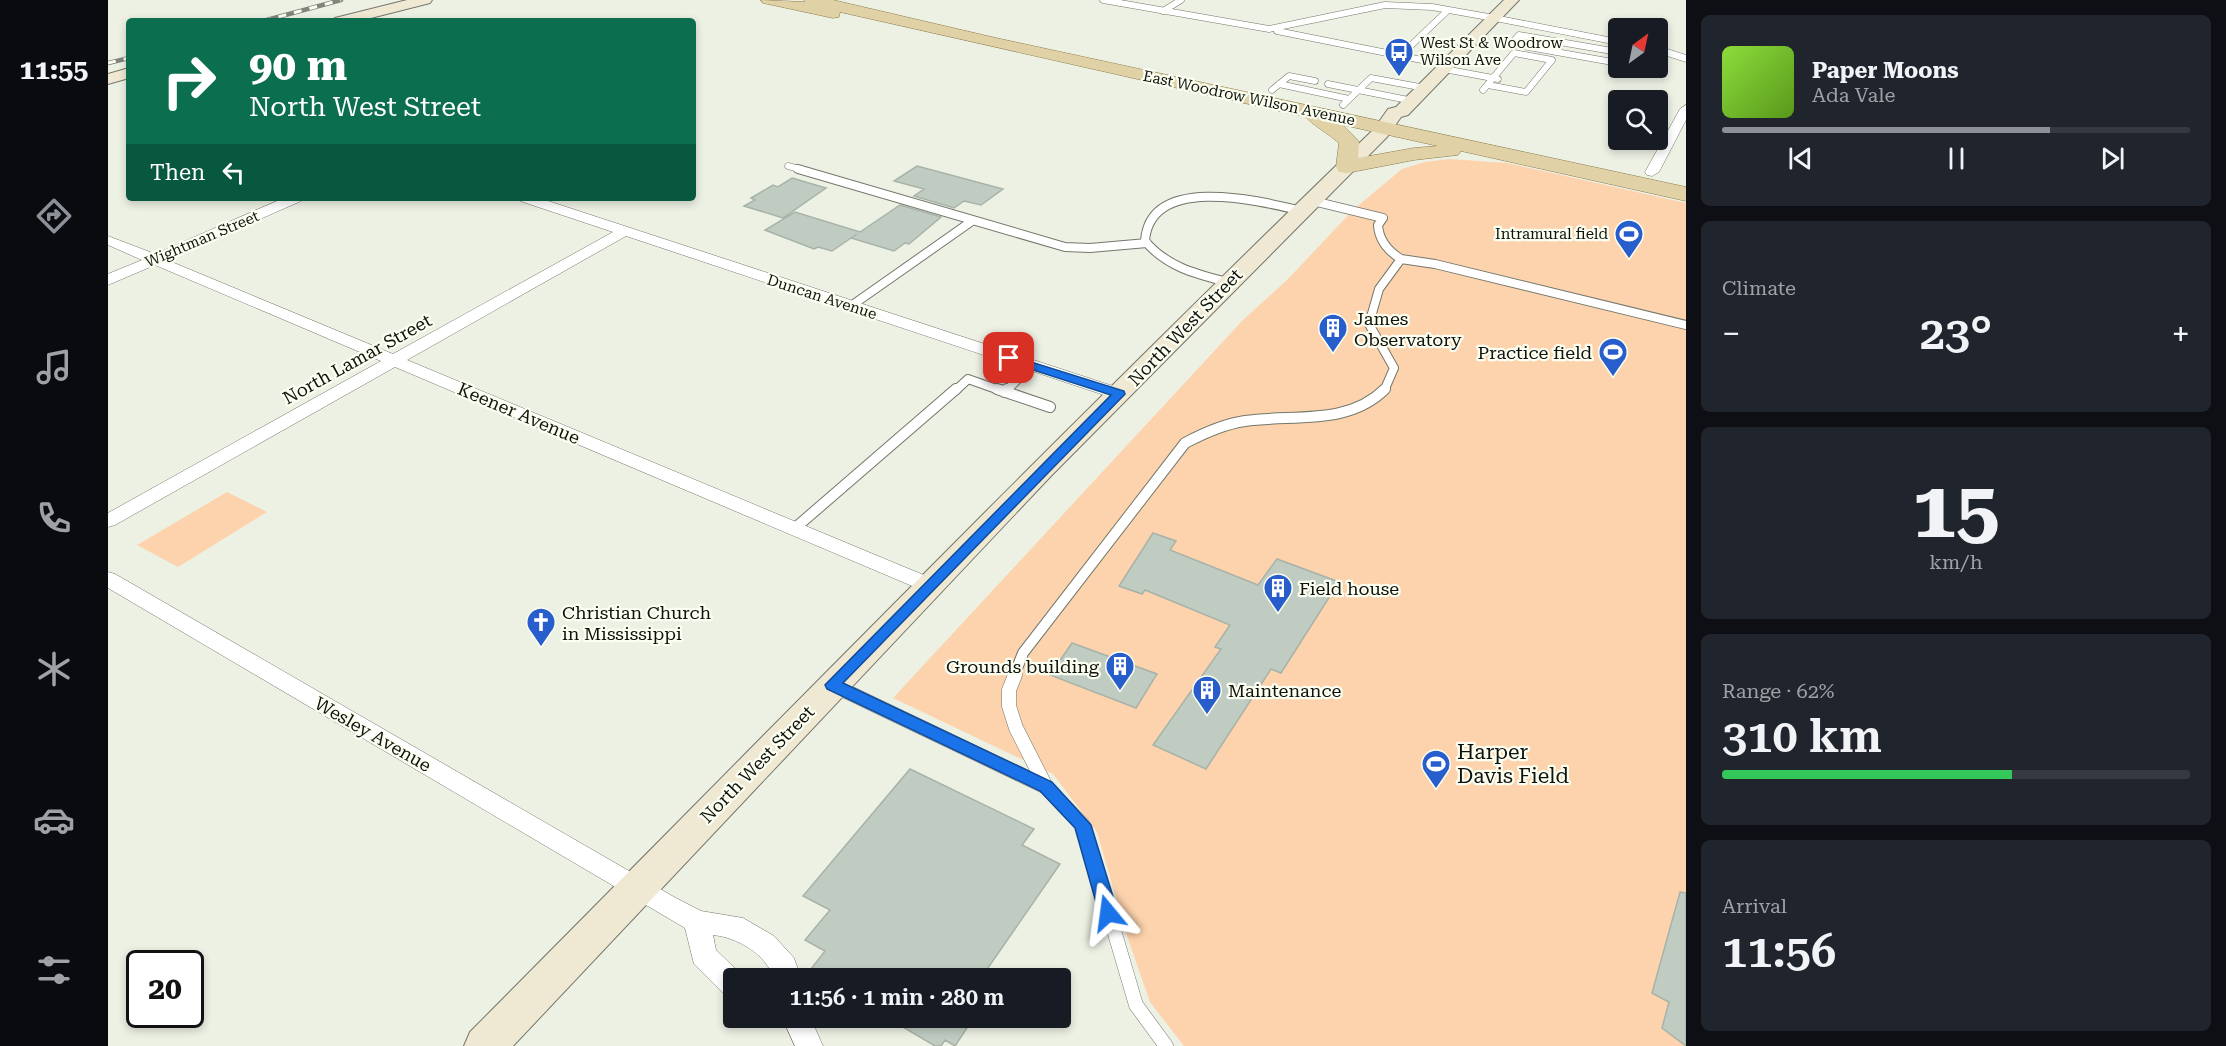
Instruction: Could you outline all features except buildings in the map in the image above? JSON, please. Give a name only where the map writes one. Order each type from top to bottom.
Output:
[{"type":"main road","points":[[769,0],[883,24],[1001,38]]},
{"type":"main road","name":"East Woodrow Wilson Avenue","points":[[812,0],[1274,92],[1346,102],[1418,94]]},
{"type":"main road","points":[[840,1],[864,0]]},
{"type":"main road","name":"East Woodrow Wilson Avenue","points":[[840,1],[1001,38]]},
{"type":"main road","points":[[952,16],[1001,38]]},
{"type":"main road","points":[[1274,92],[1343,134],[1349,141],[1347,167],[1433,152],[1492,151]]},
{"type":"main road","name":"East Woodrow Wilson Avenue","points":[[1274,92],[1418,94],[1492,151],[1686,194]]},
{"type":"main road","name":"East Woodrow Wilson Avenue","points":[[1418,94],[1430,124],[1686,179]]},
{"type":"street","points":[[352,18],[424,0]]},
{"type":"street","points":[[1503,9],[1580,34],[1608,40]]},
{"type":"street","name":"North West Street","points":[[485,1046],[832,685],[1227,282],[1347,167],[1503,9]]},
{"type":"street","points":[[1668,51],[1686,53]]},
{"type":"street","points":[[1668,53],[1686,59]]},
{"type":"street","points":[[108,78],[126,74]]},
{"type":"street","points":[[1652,172],[1685,113]]},
{"type":"street","name":"Wightman Street","points":[[108,280],[289,201]]},
{"type":"street","name":"Duncan Avenue","points":[[534,201],[1119,394]]},
{"type":"street","name":"North Lamar Street","points":[[108,521],[624,231]]},
{"type":"street","name":"Keener Avenue","points":[[108,240],[930,586]]},
{"type":"street","name":"Wesley Avenue","points":[[108,579],[637,890],[697,922]]},
{"type":"street","points":[[723,974],[704,956],[697,922],[734,926],[764,944],[784,968]]},
{"type":"lane","points":[[1103,0],[1269,29],[1400,56]]},
{"type":"lane","points":[[1163,11],[1181,0]]},
{"type":"lane","points":[[1269,29],[1297,25],[1370,7],[1421,5],[1448,10],[1503,9]]},
{"type":"lane","points":[[1400,56],[1448,10]]},
{"type":"lane","points":[[1572,44],[1580,34]]},
{"type":"lane","points":[[1608,50],[1519,35],[1511,44],[1608,61]]},
{"type":"lane","points":[[1514,53],[1552,60],[1526,92],[1485,87],[1494,78],[1514,53]]},
{"type":"lane","points":[[1400,56],[1418,94]]},
{"type":"lane","points":[[1274,92],[1289,76],[1315,81]]},
{"type":"lane","points":[[1346,102],[1371,78],[1418,94]]},
{"type":"lane","points":[[1328,84],[1358,90],[1418,94],[1494,78],[1531,86]]},
{"type":"lane","points":[[788,166],[1072,248],[1147,243]]},
{"type":"lane","points":[[1227,282],[1190,272],[1171,264],[1147,243],[1144,235],[1150,218],[1163,208],[1188,200],[1237,197],[1383,218],[1378,225],[1378,232],[1391,253],[1401,259],[1436,264],[1686,325]]},
{"type":"lane","points":[[851,306],[972,221]]},
{"type":"lane","points":[[1166,1046],[1136,1005],[1083,825],[1046,787],[1016,728],[1009,706],[1009,690],[1023,653],[1185,443],[1202,433],[1224,426],[1246,421],[1326,415],[1348,411],[1379,397],[1391,382],[1394,368],[1369,324],[1373,302],[1381,281],[1401,259]]},
{"type":"lane","points":[[1004,392],[1032,366]]},
{"type":"lane","points":[[794,529],[968,379],[1050,407]]},
{"type":"lane","points":[[832,685],[1046,787]]},
{"type":"shaded area","points":[[1449,159],[1507,163],[1686,203],[1686,1046],[1184,1046],[1150,1002],[1127,936],[1097,832],[1053,774],[893,698],[1242,321],[1288,279],[1354,209],[1402,169],[1425,162]]},
{"type":"shaded area","points":[[227,492],[267,512],[178,567],[137,545]]},
{"type":"railway","points":[[274,18],[341,0]]},
{"type":"railway","points":[[108,63],[126,59]]},
{"type":"place","name":"West St & Woodrow Wilson Ave","points":[[1399,78]]},
{"type":"place","name":"Intramural field","points":[[1629,260]]},
{"type":"place","name":"James Observatory","points":[[1333,354]]},
{"type":"place","name":"Practice field","points":[[1613,378]]},
{"type":"place","name":"Field house","points":[[1278,614]]},
{"type":"place","name":"Christian Church in Mississippi","points":[[541,648]]},
{"type":"place","name":"Grounds building","points":[[1120,692]]},
{"type":"place","name":"Maintenance","points":[[1207,716]]},
{"type":"place","name":"Harper Davis Field","points":[[1436,790]]},
{"type":"route","points":[[1009,358],[1119,394],[832,685],[1046,787],[1083,825],[1108,913]]}]
